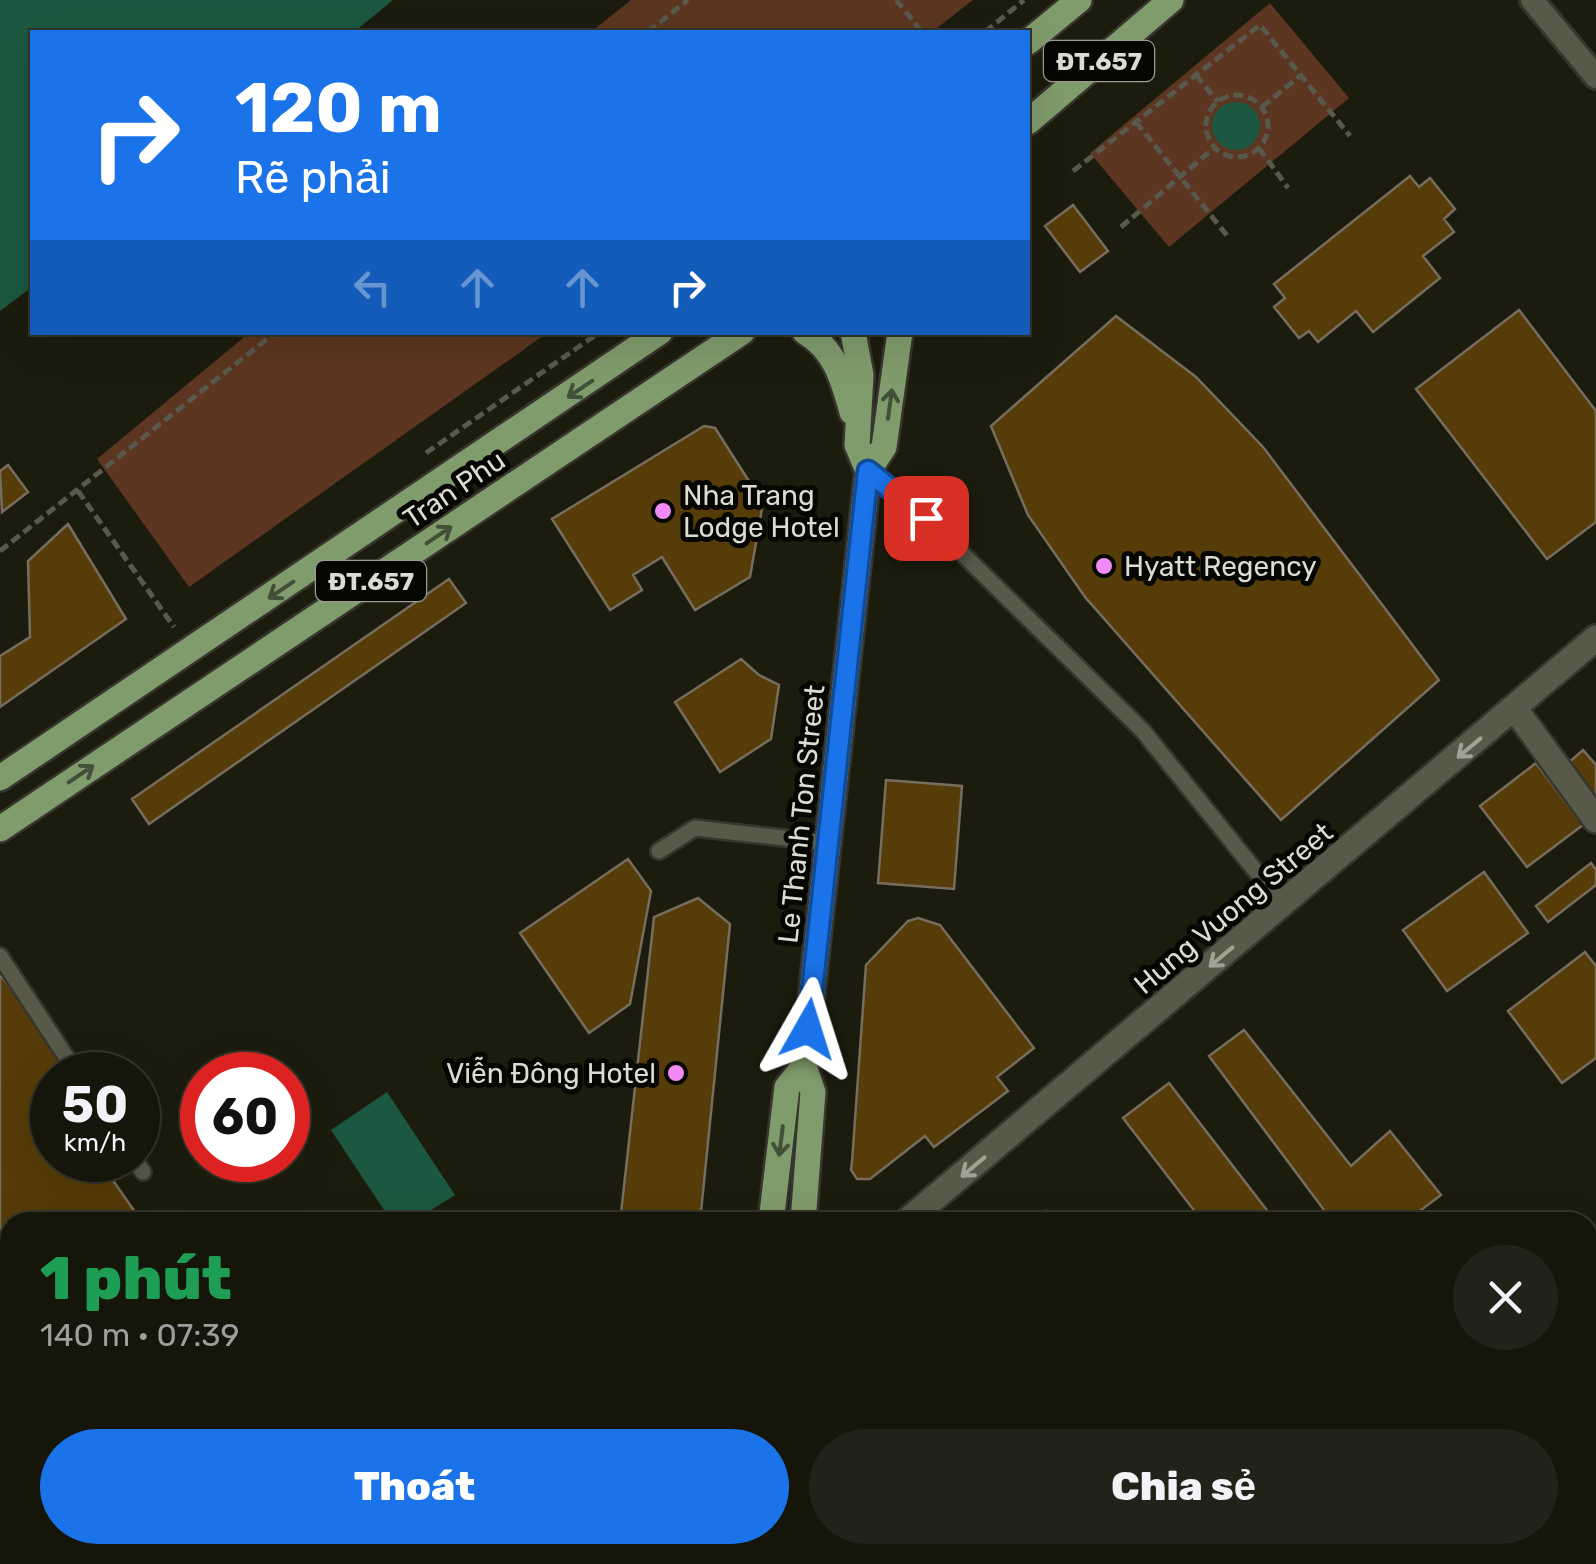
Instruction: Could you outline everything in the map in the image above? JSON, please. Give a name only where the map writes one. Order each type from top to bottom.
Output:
[{"type":"main road","name":"ĐT.657","points":[[1030,40],[1079,0]]},
{"type":"main road","name":"ĐT.657","points":[[1030,120],[1170,0]]},
{"type":"main road","name":"Tran Phu","points":[[0,778],[656,335]]},
{"type":"main road","name":"Tran Phu","points":[[0,828],[738,335]]},
{"type":"main road","points":[[809,335],[822,342],[834,360],[856,427]]},
{"type":"main road","points":[[854,335],[861,375],[857,445],[868,471]]},
{"type":"main road","points":[[868,471],[884,447],[900,335]]},
{"type":"main road","name":"Le Thanh Ton Street","points":[[804,1212],[813,1092],[804,1066],[868,471]]},
{"type":"main road","points":[[772,1212],[787,1088],[804,1066]]},
{"type":"street","points":[[1532,0],[1596,77]]},
{"type":"street","name":"Hung Vuong Street","points":[[921,1212],[1596,638]]},
{"type":"street","points":[[1515,709],[1596,820]]},
{"type":"lane","points":[[868,471],[939,530],[1143,731],[1283,905]]},
{"type":"lane","points":[[659,851],[695,828],[828,843]]},
{"type":"lane","points":[[0,956],[63,1052]]},
{"type":"path","points":[[650,30],[688,0]]},
{"type":"path","points":[[896,0],[920,30]]},
{"type":"path","points":[[987,30],[1024,0]]},
{"type":"path","points":[[1074,171],[1260,25],[1350,136]]},
{"type":"path","points":[[1196,75],[1218,102]]},
{"type":"path","points":[[1262,107],[1301,76]]},
{"type":"path","points":[[1240,95],[1262,107],[1268,124],[1259,148],[1234,157],[1209,139],[1208,116],[1218,102],[1240,95]]},
{"type":"path","points":[[1136,122],[1229,238]]},
{"type":"path","points":[[1121,226],[1215,147]]},
{"type":"path","points":[[1259,148],[1288,188]]},
{"type":"path","points":[[0,551],[272,335]]},
{"type":"path","points":[[420,457],[596,335]]},
{"type":"path","points":[[78,490],[174,627]]},
{"type":"shaded area","points":[[0,0],[393,0],[356,30],[30,30],[30,288],[0,311]]},
{"type":"shaded area","points":[[631,0],[973,0],[935,30],[594,30]]},
{"type":"shaded area","points":[[1270,3],[1349,98],[1169,247],[1090,153]]},
{"type":"shaded area","points":[[1236,102],[1253,109],[1260,126],[1253,143],[1236,150],[1219,143],[1212,126],[1219,109]]},
{"type":"shaded area","points":[[247,335],[544,335],[189,587],[97,459]]},
{"type":"shaded area","points":[[387,1092],[455,1195],[428,1212],[385,1212],[331,1130]]},
{"type":"building","points":[[1410,176],[1419,187],[1430,178],[1455,209],[1444,219],[1454,232],[1423,256],[1440,278],[1373,332],[1356,311],[1318,342],[1309,331],[1299,338],[1274,307],[1285,298],[1274,284]]},
{"type":"building","points":[[1073,205],[1108,251],[1080,272],[1045,226]]},
{"type":"building","points":[[1519,310],[1596,411],[1596,522],[1547,559],[1416,389]]},
{"type":"building","points":[[1116,316],[1196,377],[1263,447],[1439,680],[1281,820],[1085,597],[1028,515],[991,426]]},
{"type":"building","name":"Nha Trang Lodge Hotel","points":[[704,426],[715,428],[763,503],[750,577],[695,610],[662,557],[633,575],[642,590],[610,610],[552,519]]},
{"type":"building","points":[[8,465],[28,492],[2,512],[0,471]]},
{"type":"building","points":[[68,524],[126,619],[0,707],[0,656],[30,637],[28,561]]},
{"type":"building","points":[[449,579],[466,603],[149,824],[132,799]]},
{"type":"building","points":[[741,659],[759,675],[779,685],[771,739],[720,772],[675,702]]},
{"type":"building","points":[[1583,750],[1596,765],[1596,801],[1566,765]]},
{"type":"building","points":[[1536,763],[1583,825],[1527,867],[1480,806]]},
{"type":"building","points":[[886,780],[962,786],[954,889],[878,883]]},
{"type":"building","points":[[628,859],[651,891],[630,1004],[589,1033],[520,933]]},
{"type":"building","points":[[1591,863],[1596,870],[1596,885],[1548,922],[1536,906]]},
{"type":"building","points":[[1484,872],[1528,933],[1447,991],[1403,930]]},
{"type":"building","name":"Viễn Đông Hotel","points":[[698,898],[730,924],[701,1212],[621,1212],[654,917]]},
{"type":"building","points":[[918,918],[940,925],[1034,1048],[997,1077],[1008,1091],[934,1147],[925,1136],[870,1179],[857,1179],[851,1170],[866,965],[908,921]]},
{"type":"building","points":[[1585,952],[1596,966],[1596,1058],[1562,1083],[1508,1011]]},
{"type":"building","points":[[0,974],[58,1052],[30,1052],[30,1182],[114,1182],[135,1212],[0,1212]]},
{"type":"building","points":[[1244,1030],[1351,1166],[1390,1131],[1441,1195],[1418,1212],[1326,1212],[1209,1056]]},
{"type":"building","points":[[1169,1083],[1268,1212],[1195,1212],[1123,1118]]},
{"type":"place","name":"Nha Trang Lodge Hotel","points":[[663,511]]},
{"type":"place","name":"Hyatt Regency","points":[[1104,566]]},
{"type":"place","name":"Viễn Đông Hotel","points":[[676,1073]]},
{"type":"route","points":[[808,1029],[868,471],[926,518]]}]
